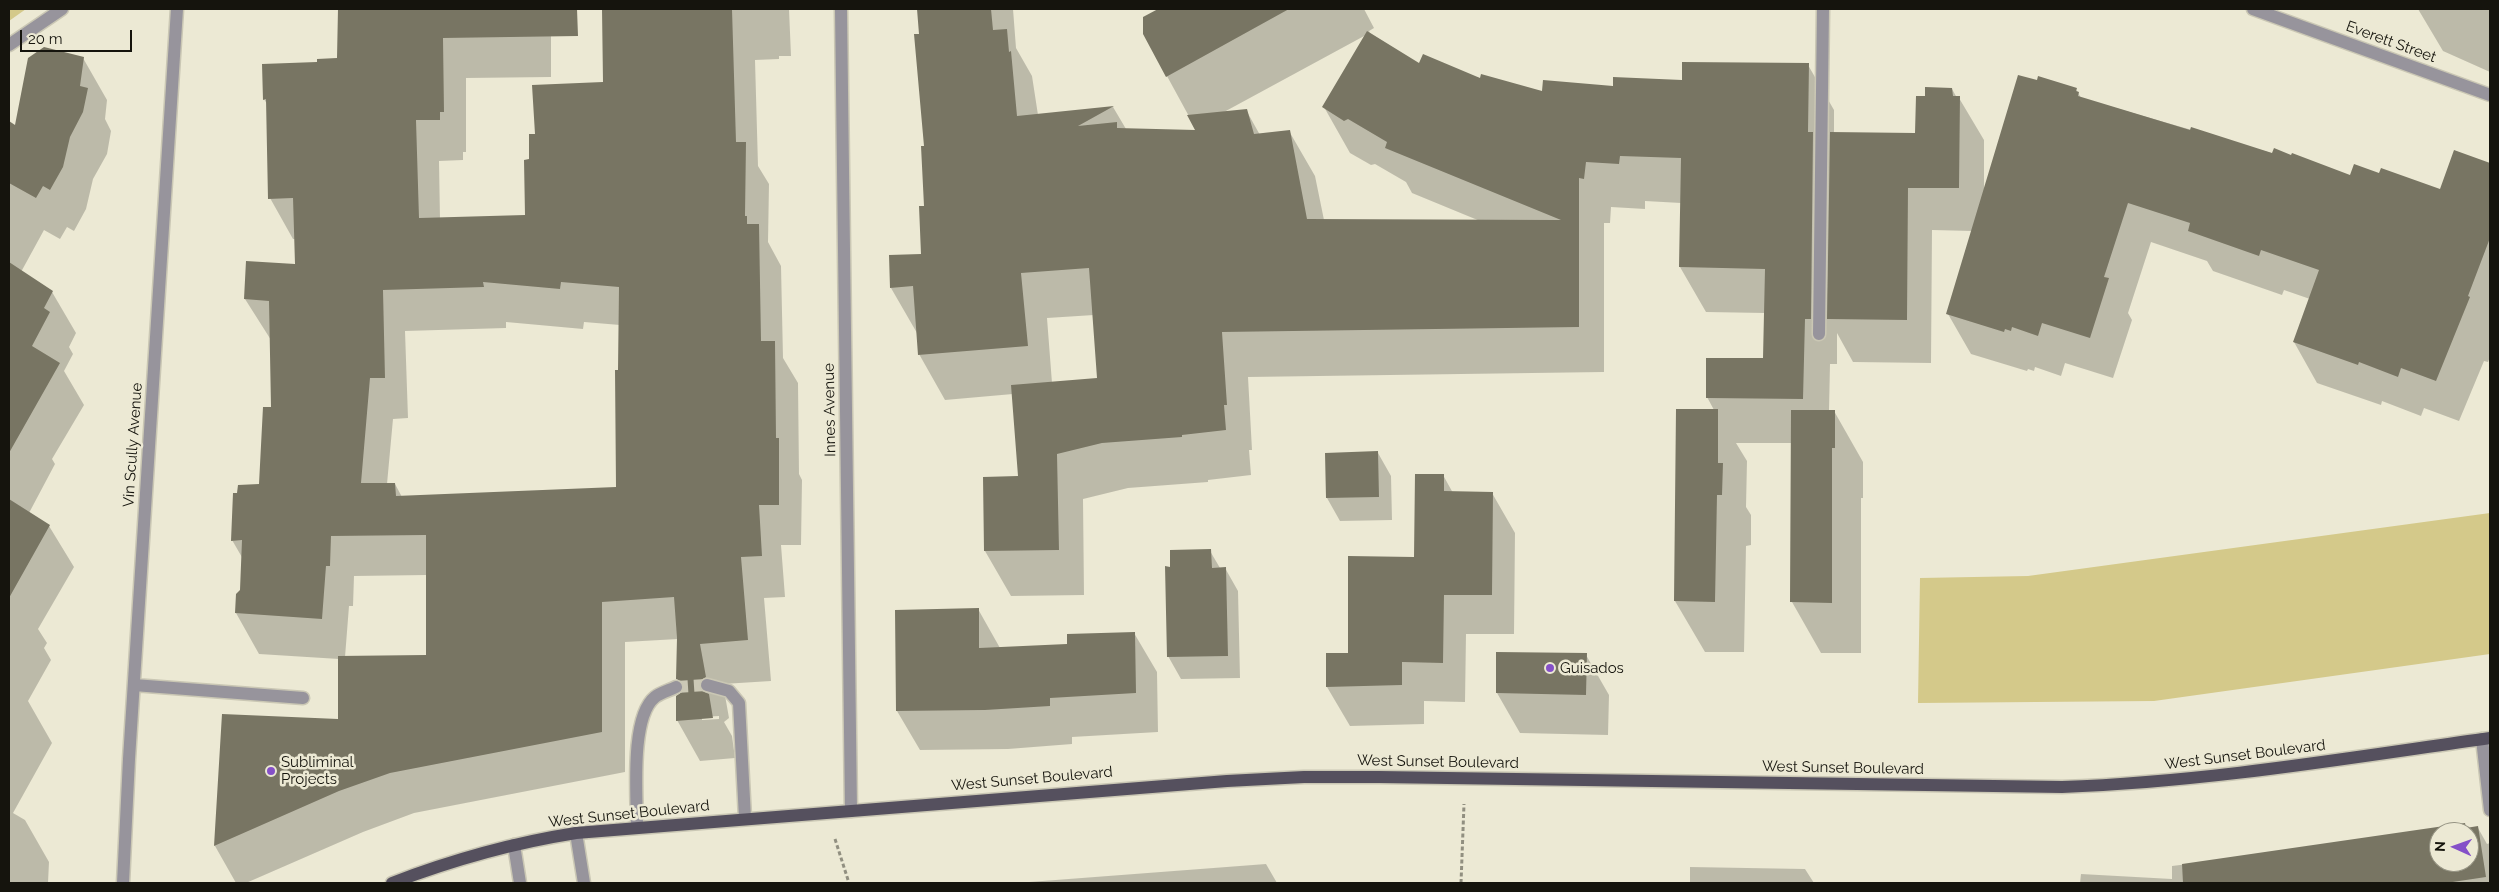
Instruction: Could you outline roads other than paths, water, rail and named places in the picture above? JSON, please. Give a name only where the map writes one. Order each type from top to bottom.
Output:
[{"type":"main road","name":"West Sunset Boulevard","points":[[392,883],[433,867],[514,845],[576,833],[1227,780],[1304,777],[1982,787],[2126,785],[2207,777],[2486,738]]},
{"type":"street","points":[[9,45],[62,9]]},
{"type":"street","name":"Vin Scully Avenue","points":[[123,883],[177,9]]},
{"type":"street","name":"Innes Avenue","points":[[841,9],[851,811]]},
{"type":"street","points":[[1819,334],[1823,9]]},
{"type":"street","name":"Everett Street","points":[[2253,9],[2490,95]]},
{"type":"street","points":[[134,684],[304,698]]},
{"type":"street","points":[[708,685],[729,691],[739,703],[745,818]]},
{"type":"street","points":[[638,827],[637,749],[641,720],[654,698],[676,687]]},
{"type":"street","points":[[2486,738],[2490,810]]},
{"type":"street","points":[[576,833],[584,883]]},
{"type":"street","points":[[514,845],[520,883]]},
{"type":"tunnel","points":[[676,687],[707,685]]},
{"type":"place","name":"Guisados","points":[[1550,668]]},
{"type":"place","name":"Subliminal Projects","points":[[271,771]]}]
